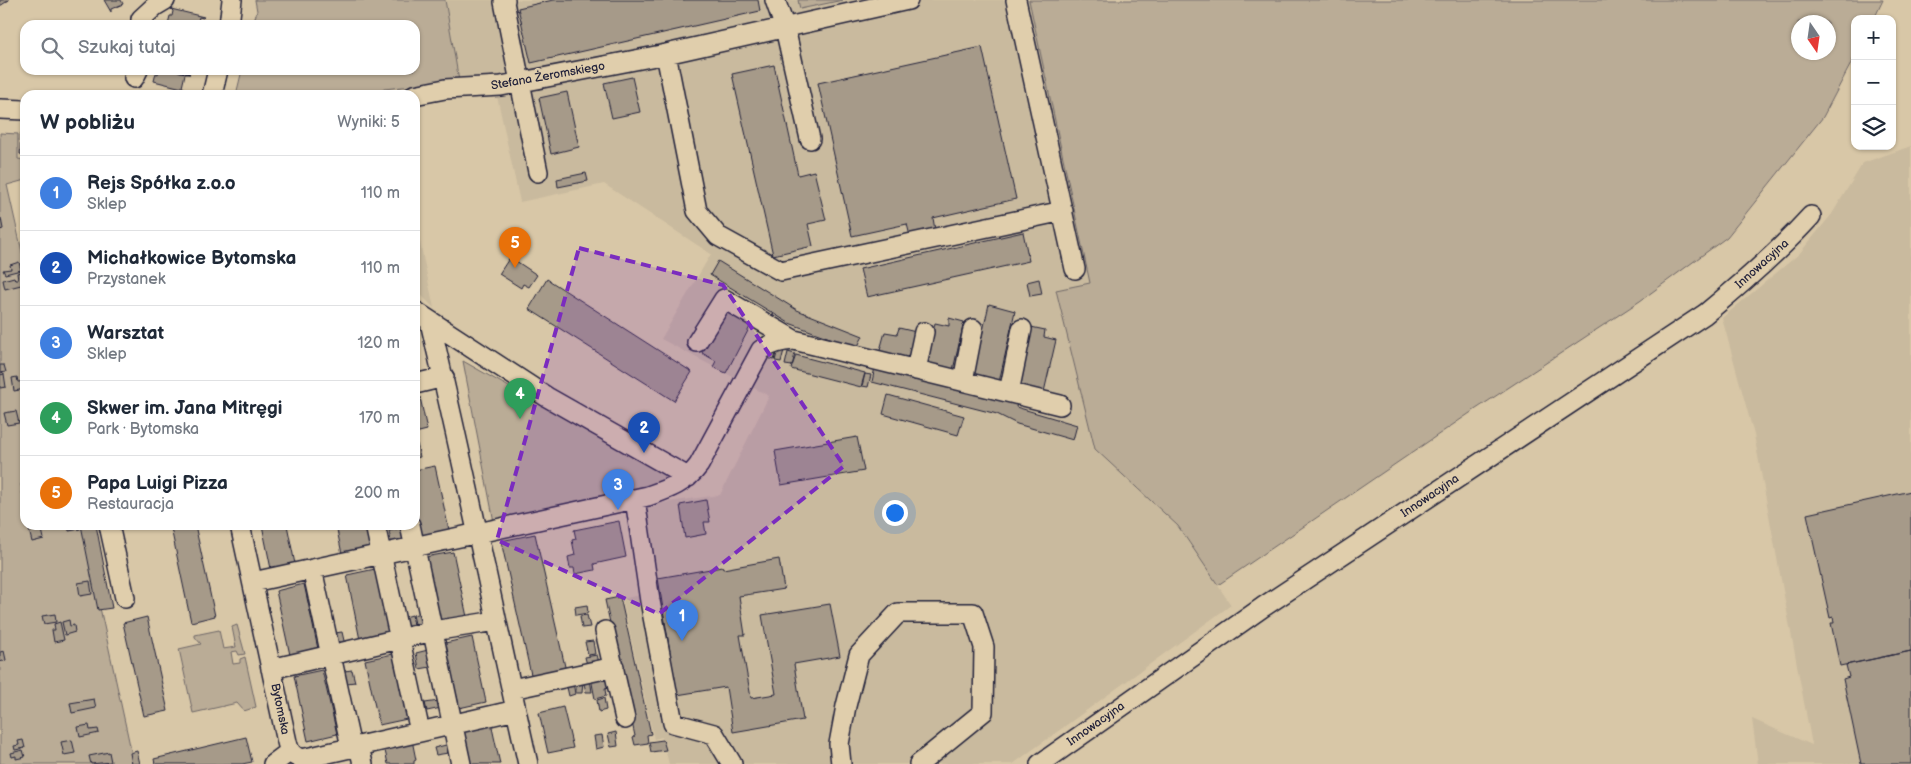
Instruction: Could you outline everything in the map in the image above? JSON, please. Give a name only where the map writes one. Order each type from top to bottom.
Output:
[{"type":"street","points":[[141,20],[141,18],[155,6],[165,0]]},
{"type":"street","points":[[230,20],[232,0]]},
{"type":"street","points":[[505,0],[519,83],[538,172]]},
{"type":"street","points":[[775,0],[784,28],[810,139]]},
{"type":"street","name":"Stefana Żeromskiego","points":[[420,94],[445,89],[501,86],[519,83],[666,54],[908,0]]},
{"type":"street","points":[[1016,0],[1075,269]]},
{"type":"street","points":[[666,54],[697,211],[718,236],[781,271],[1062,211]]},
{"type":"street","points":[[213,90],[217,75]]},
{"type":"street","points":[[0,109],[20,110]]},
{"type":"street","name":"Innowacyjna","points":[[1040,764],[1264,607],[1705,314],[1755,273],[1785,245],[1811,216]]},
{"type":"street","points":[[696,342],[724,299],[794,340]]},
{"type":"street","points":[[420,315],[547,397],[688,478]]},
{"type":"street","points":[[430,322],[444,377],[476,533],[528,764]]},
{"type":"street","points":[[963,381],[973,329]]},
{"type":"street","points":[[1009,392],[1022,329]]},
{"type":"street","points":[[916,370],[924,332]]},
{"type":"street","points":[[252,582],[636,499],[666,490],[688,478],[699,465],[761,350],[782,340],[794,340],[1060,405]]},
{"type":"street","points":[[420,383],[444,377]]},
{"type":"street","points":[[636,499],[650,601],[674,723],[714,734],[732,764]]},
{"type":"street","points":[[110,530],[125,598]]},
{"type":"street","name":"Bytomska","points":[[241,530],[289,752],[295,757],[302,759],[516,710]]},
{"type":"street","points":[[376,530],[420,732]]},
{"type":"street","points":[[411,530],[461,764]]},
{"type":"street","points":[[312,569],[331,655],[355,746],[363,764]]},
{"type":"street","points":[[841,764],[839,744],[859,654],[898,613],[973,613],[984,646],[983,712],[919,764]]},
{"type":"street","points":[[271,669],[433,631],[496,621]]},
{"type":"street","points":[[605,631],[625,719]]},
{"type":"street","points":[[512,689],[614,668]]},
{"type":"street","points":[[273,764],[289,752]]},
{"type":"highlighted area","points":[[579,248],[723,285],[844,466],[659,614],[497,540]]},
{"type":"shaded area","points":[[255,0],[445,0],[459,81],[383,90],[237,90],[241,75],[420,75],[420,20],[254,20],[257,11]]},
{"type":"shaded area","points":[[445,0],[798,0],[801,9],[843,0],[1029,0],[1090,283],[1056,290],[1095,449],[1178,526],[1231,605],[1013,764],[669,764],[662,737],[654,739],[622,599],[644,594],[630,507],[720,495],[769,396],[661,339],[711,254],[604,184],[520,202],[497,96],[501,86],[459,81]]},
{"type":"shaded area","points":[[798,0],[843,0],[800,9]]},
{"type":"shaded area","points":[[1029,0],[1883,0],[1876,15],[1851,15],[1851,64],[1823,117],[1727,237],[1640,301],[1470,413],[1218,585],[1178,526],[1095,449],[1056,290],[1090,283]]},
{"type":"shaded area","points":[[0,133],[18,134],[18,159],[20,159],[20,181],[7,185],[20,243],[20,530],[83,530],[134,764],[0,764]]},
{"type":"shaded area","points":[[1911,146],[1911,764],[1758,764],[1752,719],[1812,745],[1754,435],[1722,318],[1799,254],[1832,214],[1863,163]]},
{"type":"shaded area","points":[[420,242],[434,308],[420,294]]},
{"type":"shaded area","points":[[463,361],[668,477],[653,485],[494,522]]},
{"type":"shaded area","points":[[237,625],[245,654],[239,655],[237,651],[231,652],[233,664],[240,663],[240,659],[245,657],[256,707],[244,711],[237,703],[193,713],[179,649],[201,644],[195,635],[219,630],[223,649],[236,647],[232,627]]},
{"type":"building","points":[[0,0],[9,0],[0,6]]},
{"type":"building","points":[[104,0],[121,0],[123,4],[111,9],[111,12]]},
{"type":"building","points":[[553,0],[758,0],[760,11],[531,63],[518,8]]},
{"type":"building","points":[[171,9],[204,17],[199,17],[198,20],[169,20],[173,11]]},
{"type":"building","points":[[982,47],[1016,199],[933,218],[935,230],[910,236],[907,224],[852,236],[818,83]]},
{"type":"building","points":[[774,65],[798,175],[814,171],[826,220],[808,224],[813,246],[773,255],[732,74]]},
{"type":"building","points":[[156,75],[185,75],[182,87],[186,89],[154,81]]},
{"type":"building","points":[[632,77],[640,112],[612,118],[604,83]]},
{"type":"building","points":[[567,92],[579,147],[551,154],[539,98]]},
{"type":"building","points":[[586,173],[588,181],[558,187],[557,179]]},
{"type":"building","points":[[0,219],[3,229],[0,230]]},
{"type":"building","points":[[1023,232],[1029,261],[867,297],[860,269]]},
{"type":"building","points":[[510,257],[537,275],[529,287],[523,284],[521,288],[499,274]]},
{"type":"building","points":[[718,261],[797,310],[863,336],[857,348],[789,323],[710,275]]},
{"type":"building","points":[[19,262],[20,270],[5,274],[3,270],[11,269],[10,265]]},
{"type":"building","points":[[20,272],[20,285],[5,289],[3,280],[14,277],[15,280],[18,280],[17,273]]},
{"type":"building","points":[[547,279],[692,372],[674,401],[529,309]]},
{"type":"building","points":[[1039,279],[1042,294],[1030,296],[1027,282]]},
{"type":"building","points":[[989,304],[1015,311],[999,382],[973,376]]},
{"type":"building","points":[[728,309],[752,323],[726,373],[713,367],[716,361],[702,353]]},
{"type":"building","points":[[949,318],[964,322],[953,370],[926,364],[935,323],[949,326]]},
{"type":"building","points":[[1031,327],[1045,330],[1044,337],[1056,340],[1044,392],[1018,386]]},
{"type":"building","points":[[899,328],[916,332],[908,361],[879,354],[885,332],[897,334]]},
{"type":"building","points":[[771,347],[778,349],[774,360],[767,358]]},
{"type":"building","points":[[778,349],[784,350],[781,362],[775,361]]},
{"type":"building","points":[[788,352],[795,354],[792,366],[785,365]]},
{"type":"building","points":[[796,355],[865,373],[861,387],[791,369]]},
{"type":"building","points":[[0,365],[4,365],[6,372],[0,373]]},
{"type":"building","points":[[875,367],[1017,403],[1016,407],[1077,425],[1073,440],[1017,424],[997,414],[872,382]]},
{"type":"building","points":[[4,374],[6,387],[0,388],[0,375]]},
{"type":"building","points":[[865,374],[871,375],[868,387],[862,386]]},
{"type":"building","points":[[17,377],[18,382],[20,382],[20,390],[14,391],[12,378]]},
{"type":"building","points":[[888,395],[964,416],[958,435],[883,414]]},
{"type":"building","points":[[420,397],[427,430],[420,432]]},
{"type":"building","points":[[16,411],[19,423],[7,425],[4,413]]},
{"type":"building","points":[[857,437],[864,471],[781,485],[775,451]]},
{"type":"building","points":[[435,466],[449,530],[422,536],[420,529],[420,469]]},
{"type":"building","points":[[1911,491],[1911,651],[1840,666],[1831,623],[1834,623],[1833,617],[1830,618],[1807,514]]},
{"type":"building","points":[[706,500],[710,522],[704,522],[706,534],[685,538],[680,505]]},
{"type":"building","points":[[619,521],[626,557],[594,564],[595,570],[575,574],[574,568],[570,568],[568,557],[575,555],[572,540],[576,539],[574,530]]},
{"type":"building","points":[[29,530],[42,530],[44,539],[32,542]]},
{"type":"building","points":[[82,530],[97,530],[112,608],[98,610]]},
{"type":"building","points":[[171,530],[196,530],[215,616],[191,622]]},
{"type":"building","points":[[263,530],[288,530],[295,564],[271,569]]},
{"type":"building","points":[[337,530],[366,530],[371,548],[342,554]]},
{"type":"building","points":[[401,530],[403,539],[391,542],[389,531]]},
{"type":"building","points":[[535,534],[566,671],[532,679],[501,541]]},
{"type":"building","points":[[453,552],[467,617],[440,622],[425,557]]},
{"type":"building","points":[[779,559],[784,589],[739,596],[745,635],[740,635],[751,698],[776,694],[762,615],[830,604],[840,656],[794,664],[803,720],[733,732],[726,687],[677,695],[658,578]]},
{"type":"building","points":[[375,569],[389,634],[360,640],[347,575]]},
{"type":"building","points":[[90,581],[92,594],[80,596],[78,583]]},
{"type":"building","points":[[304,584],[318,649],[290,655],[276,591]]},
{"type":"building","points":[[620,597],[651,734],[647,735],[648,743],[635,745],[633,737],[635,736],[605,600]]},
{"type":"building","points":[[587,605],[588,613],[576,615],[575,607]]},
{"type":"building","points":[[420,613],[423,626],[416,628],[413,615]]},
{"type":"building","points":[[55,614],[56,622],[44,624],[42,616]]},
{"type":"building","points":[[412,615],[415,630],[408,631],[405,617]]},
{"type":"building","points":[[587,615],[590,627],[582,628],[580,616]]},
{"type":"building","points":[[147,617],[168,711],[144,716],[123,623]]},
{"type":"building","points":[[69,620],[70,626],[74,625],[75,632],[65,635],[62,622]]},
{"type":"building","points":[[60,622],[64,640],[54,642],[52,630],[55,630],[54,624]]},
{"type":"building","points":[[342,632],[345,645],[338,646],[335,633]]},
{"type":"building","points":[[472,637],[486,702],[459,708],[457,696],[454,696],[452,685],[454,684],[450,667],[448,667],[445,657],[448,655],[445,643]]},
{"type":"building","points":[[593,641],[595,654],[588,655],[585,642]]},
{"type":"building","points":[[428,650],[431,667],[419,669],[416,653]]},
{"type":"building","points":[[4,651],[6,660],[0,662],[0,652]]},
{"type":"building","points":[[1911,651],[1911,764],[1861,764],[1843,679],[1849,677],[1846,665]]},
{"type":"building","points":[[393,654],[407,719],[379,725],[365,660]]},
{"type":"building","points":[[597,655],[599,662],[587,665],[585,657]]},
{"type":"building","points":[[322,670],[337,734],[308,741],[294,676]]},
{"type":"building","points":[[352,670],[355,682],[347,683],[344,671]]},
{"type":"building","points":[[606,676],[608,688],[605,689],[606,696],[595,699],[591,678]]},
{"type":"building","points":[[590,679],[592,692],[586,692],[583,680]]},
{"type":"building","points":[[576,680],[583,680],[582,693],[576,693]]},
{"type":"building","points":[[573,682],[575,694],[569,696],[566,683]]},
{"type":"building","points":[[604,698],[606,710],[599,712],[597,700]]},
{"type":"building","points":[[94,699],[96,708],[72,713],[70,703]]},
{"type":"building","points":[[439,701],[441,708],[427,711],[425,703]]},
{"type":"building","points":[[563,707],[573,748],[548,753],[539,713]]},
{"type":"building","points":[[491,723],[500,764],[471,764],[463,729]]},
{"type":"building","points":[[89,725],[90,730],[98,729],[99,733],[80,737],[78,727]]},
{"type":"building","points":[[616,732],[618,746],[611,747],[608,734]]},
{"type":"building","points":[[602,735],[604,747],[596,749],[594,736]]},
{"type":"building","points":[[246,737],[252,762],[242,764],[155,764],[154,759]]},
{"type":"building","points":[[23,740],[25,748],[15,750],[14,746],[19,745],[18,741]]},
{"type":"building","points":[[72,740],[75,753],[64,755],[61,742]]},
{"type":"building","points":[[412,740],[416,760],[414,764],[388,764],[384,746]]},
{"type":"building","points":[[663,740],[666,750],[651,752],[649,742]]},
{"type":"building","points":[[446,745],[448,753],[436,755],[434,748]]},
{"type":"building","points":[[23,750],[25,757],[16,759],[16,756],[12,757],[11,753]]},
{"type":"building","points":[[137,751],[140,764],[132,764],[130,753]]},
{"type":"building","points":[[109,752],[111,762],[91,764],[89,756]]},
{"type":"place","name":"Papa Luigi Pizza","points":[[515,268]]},
{"type":"place","name":"Skwer im. Jana Mitręgi","points":[[520,419]]},
{"type":"place","name":"Michałkowice Bytomska","points":[[644,453]]},
{"type":"place","name":"Warsztat","points":[[618,510]]},
{"type":"place","name":"Rejs Spółka z.o.o","points":[[682,641]]}]
